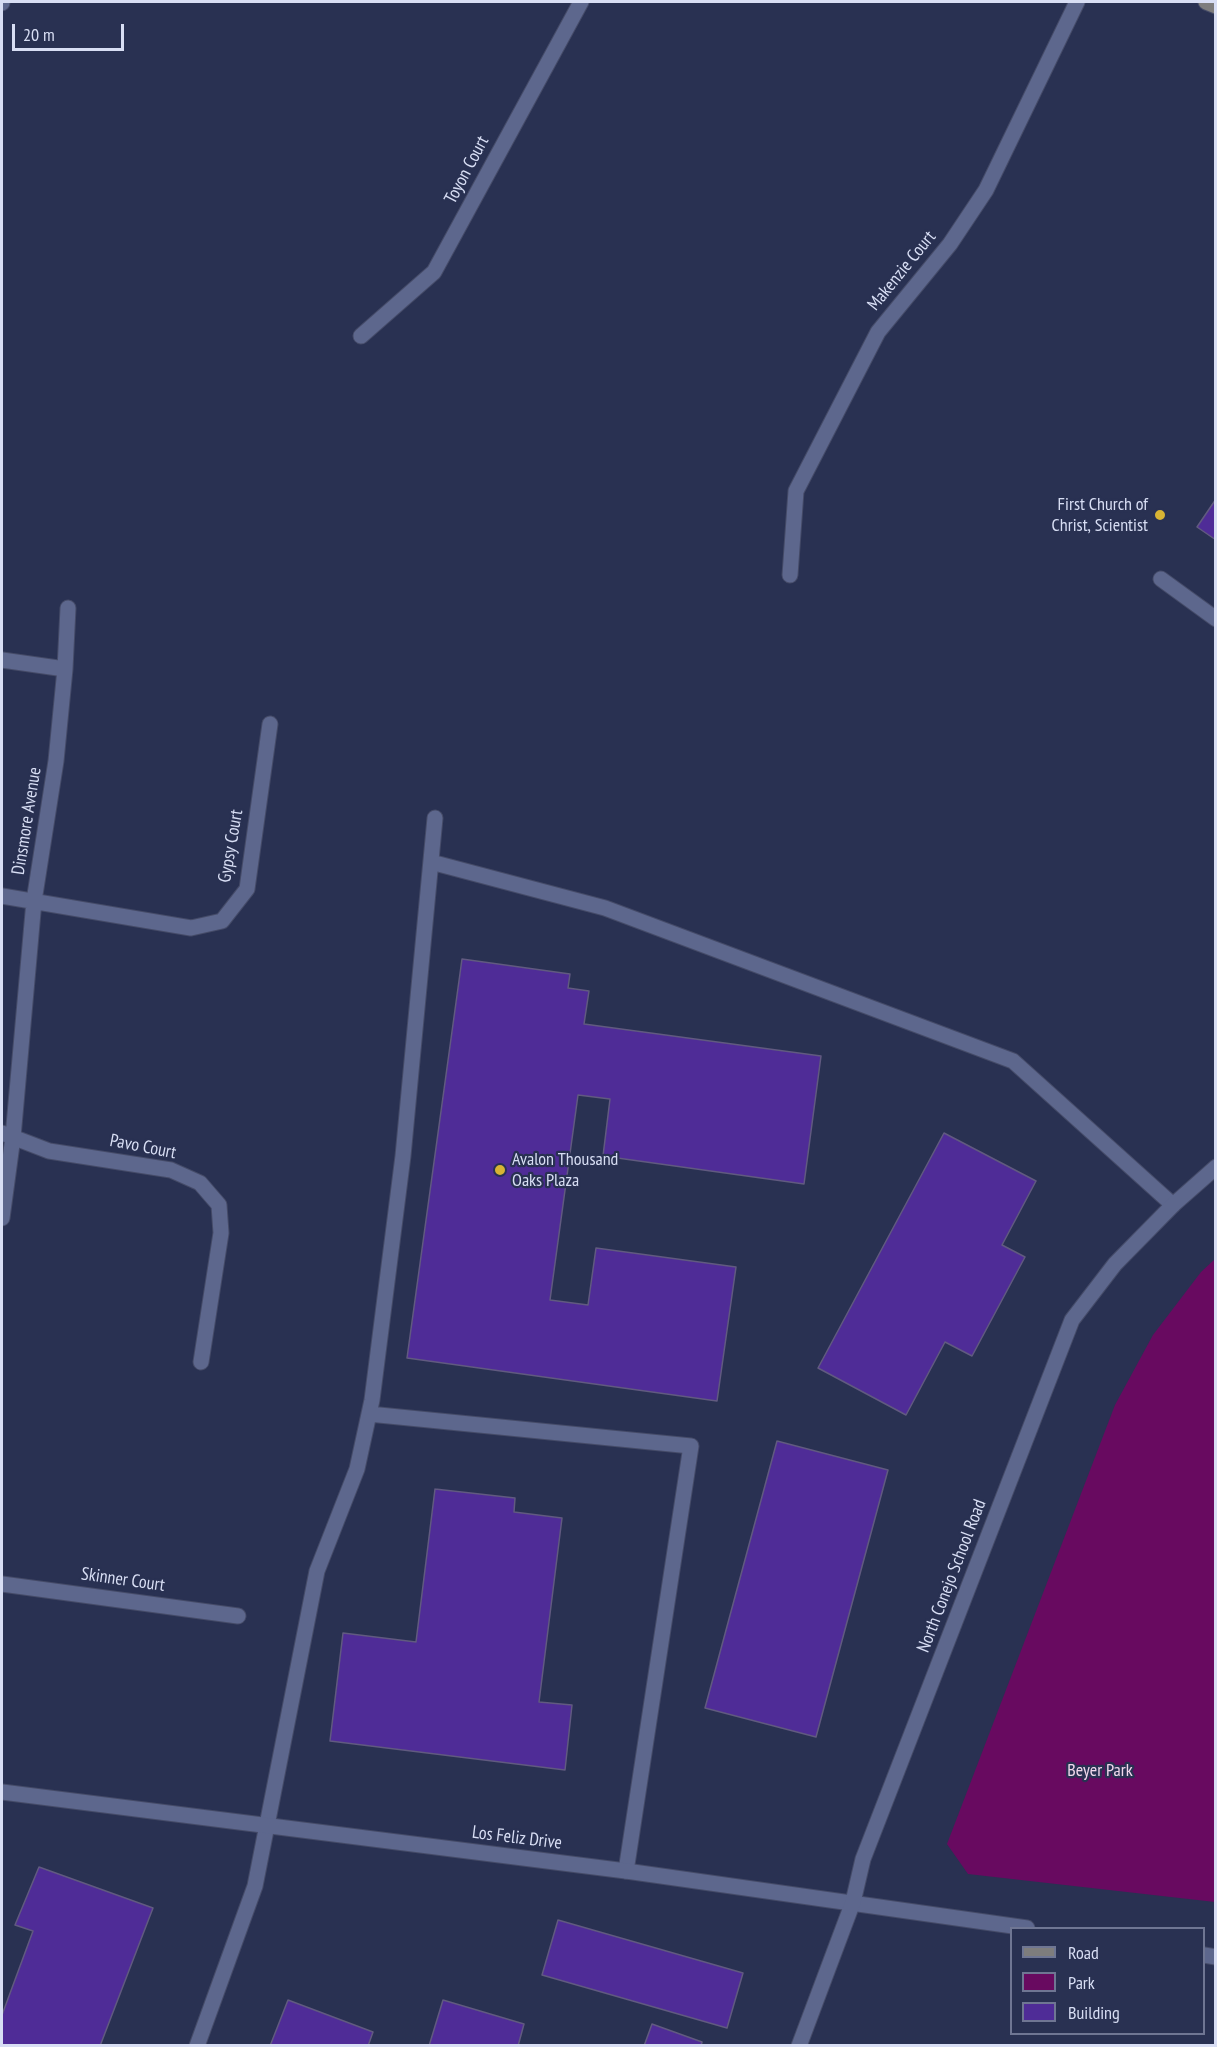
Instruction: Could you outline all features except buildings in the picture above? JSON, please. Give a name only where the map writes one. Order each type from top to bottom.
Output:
[{"type":"main road","points":[[1206,2],[1215,6]]},
{"type":"street","name":"Toyon Court","points":[[362,336],[434,272],[581,2]]},
{"type":"street","name":"Makenzie Court","points":[[790,575],[796,490],[878,332],[950,244],[986,190],[1077,2]]},
{"type":"street","points":[[1161,579],[1215,619]]},
{"type":"street","name":"Dinsmore Avenue","points":[[2,1218],[7,1135],[34,901],[56,761],[68,608]]},
{"type":"street","points":[[2,660],[65,669]]},
{"type":"street","name":"Gypsy Court","points":[[2,896],[190,928],[222,921],[247,889],[270,724]]},
{"type":"street","points":[[197,2046],[255,1886],[265,1825],[317,1571],[357,1469],[369,1414],[403,1156],[435,818]]},
{"type":"street","points":[[431,862],[605,908],[1013,1061],[1173,1204]]},
{"type":"street","name":"Pavo Court","points":[[7,1135],[49,1151],[171,1170],[200,1183],[219,1204],[221,1233],[201,1362]]},
{"type":"street","name":"North Conejo School Road","points":[[800,2046],[853,1902],[863,1858],[1072,1320],[1116,1264],[1173,1204],[1215,1167]]},
{"type":"street","points":[[369,1414],[691,1446],[626,1871]]},
{"type":"street","name":"Skinner Court","points":[[2,1584],[238,1616]]},
{"type":"street","name":"Los Feliz Drive","points":[[2,1792],[626,1871],[1014,1927]]},
{"type":"green space","name":"Beyer Park","points":[[1215,1259],[1215,1902],[968,1874],[947,1844],[1115,1405],[1153,1335],[1201,1272]]},
{"type":"place","name":"First Church of Christ, Scientist","points":[[1160,515]]},
{"type":"place","name":"Avalon Thousand Oaks Plaza","points":[[500,1170]]}]
